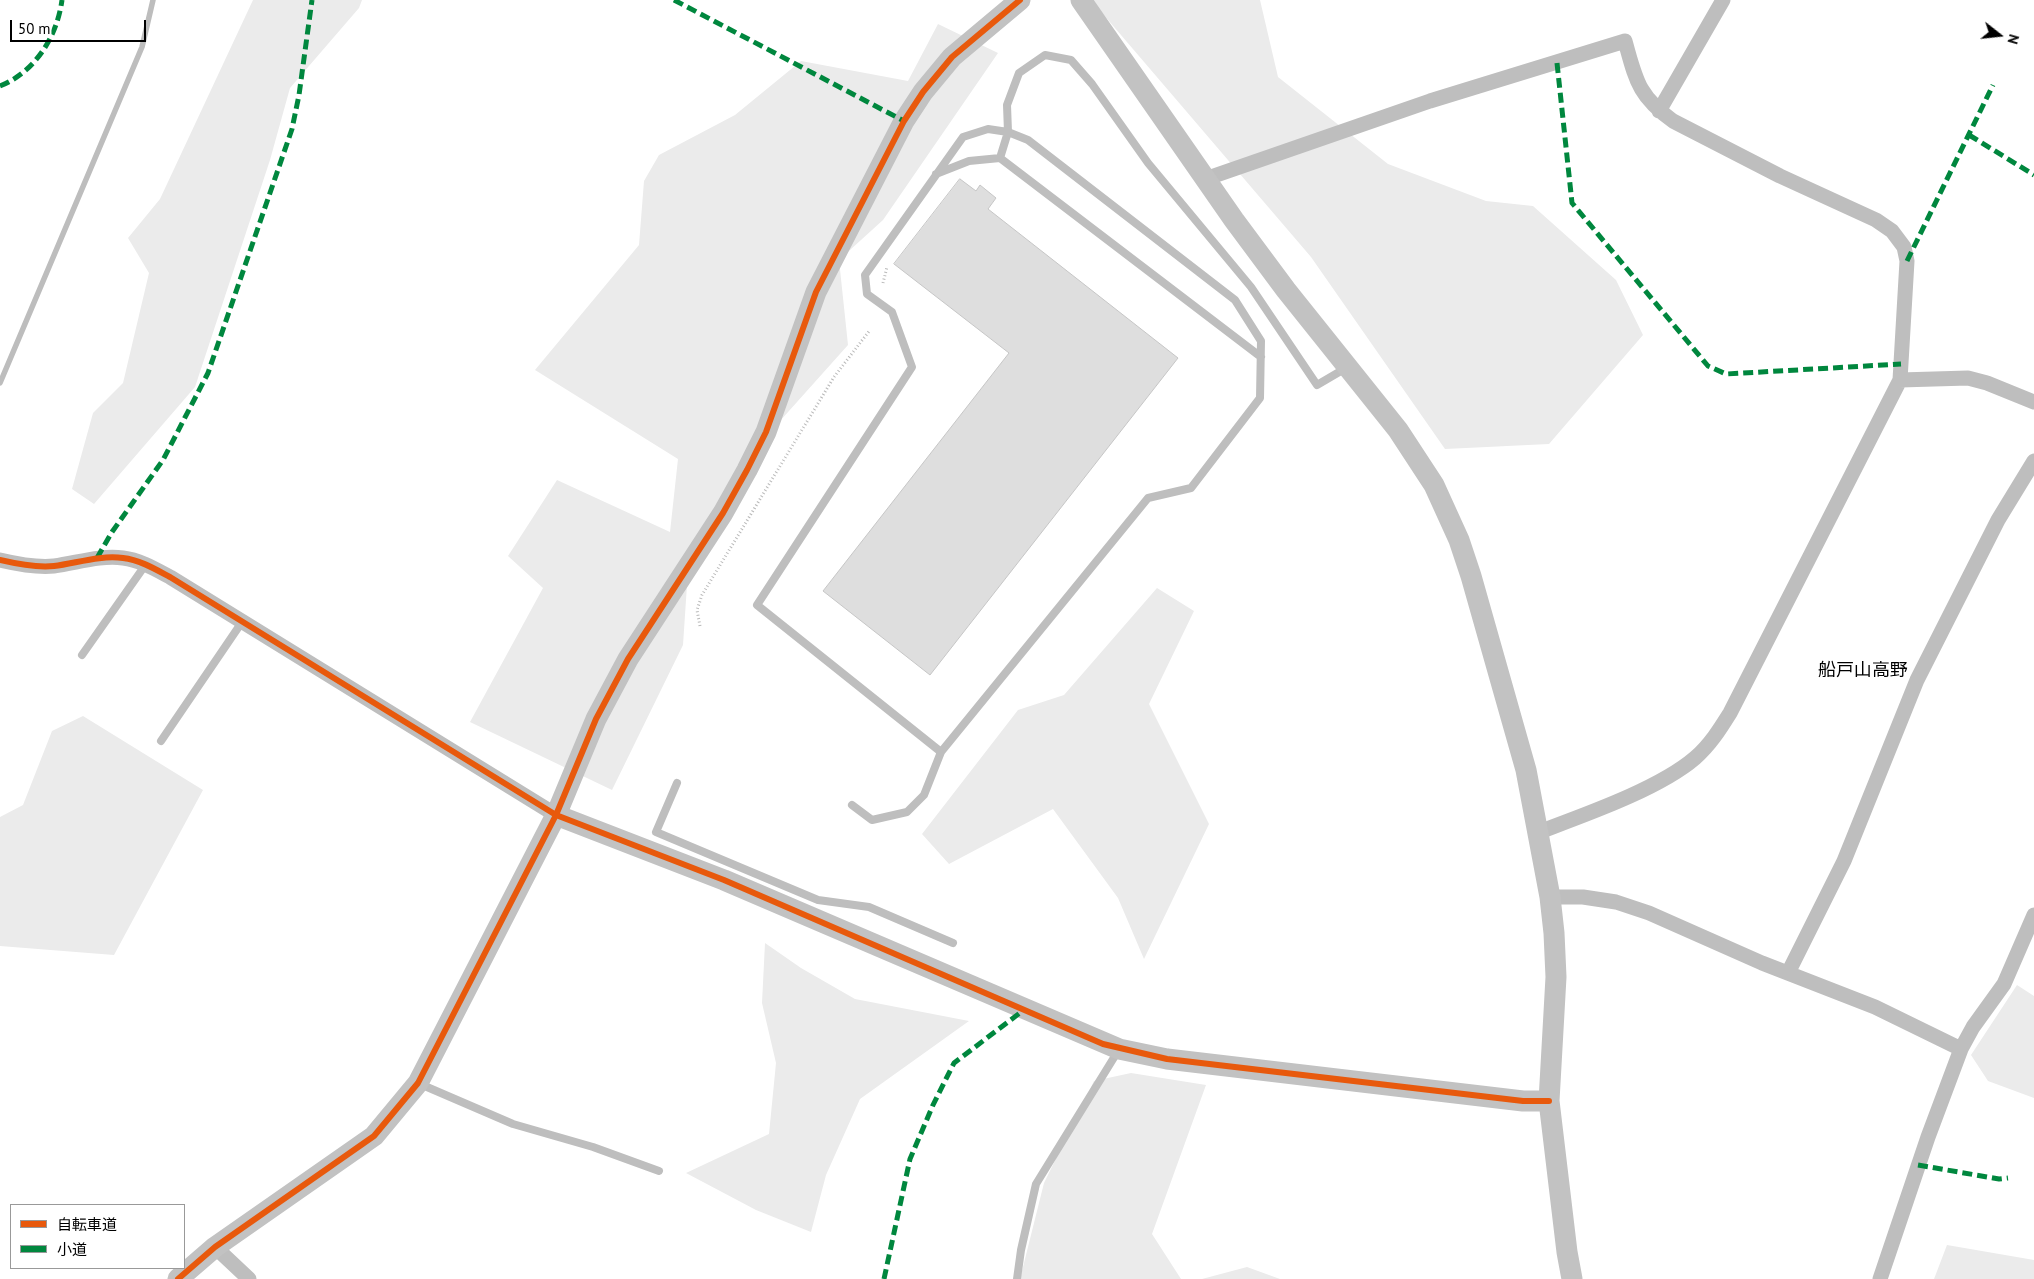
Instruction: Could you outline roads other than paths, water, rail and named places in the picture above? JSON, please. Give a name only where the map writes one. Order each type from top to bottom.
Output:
[{"type":"street","points":[[178,1279],[214,1247],[374,1136],[418,1083],[556,815],[596,719],[628,659],[723,513],[747,470],[766,432],[816,292],[904,121],[927,86],[952,57],[1020,0]]},
{"type":"street","points":[[1082,0],[1205,179],[1286,290],[1398,430],[1434,485],[1459,540],[1472,576],[1526,770],[1550,897],[1556,977],[1549,1101],[1566,1252],[1572,1279]]},
{"type":"street","points":[[1659,111],[1723,0]]},
{"type":"street","points":[[1205,179],[1430,101],[1626,41],[1637,81],[1646,99],[1659,111],[1673,121],[1780,176],[1876,220],[1892,231],[1904,247],[1907,261],[1900,380],[1719,732],[1694,758],[1668,776],[1576,818],[1539,832]]},
{"type":"street","points":[[1900,380],[1968,378],[1987,383],[2034,402]]},
{"type":"street","points":[[1788,973],[1844,861],[1917,680],[1998,520],[2034,461]]},
{"type":"street","points":[[0,560],[17,564],[53,566],[97,558],[120,558],[146,564],[556,815],[733,884],[1119,1049],[1191,1062],[1523,1101],[1549,1101]]},
{"type":"street","points":[[1550,897],[1583,897],[1616,902],[1649,913],[1788,973],[1874,1007],[1961,1049]]},
{"type":"street","points":[[1880,1279],[1928,1137],[1961,1049],[1972,1027],[2004,984],[2034,915]]},
{"type":"street","points":[[214,1247],[249,1279]]},
{"type":"lane","points":[[1000,158],[1008,132],[1007,105],[1019,73],[1045,55],[1072,60],[1092,84],[1148,163],[1251,287],[1317,385],[1348,367]]},
{"type":"lane","points":[[852,805],[872,820],[907,812],[924,795],[941,752],[1148,498],[1191,488],[1260,398],[1261,341],[1235,300],[1028,140],[1008,132],[988,130],[964,137],[866,275],[867,294],[892,312],[912,367],[757,605],[941,752]]},
{"type":"lane","points":[[936,174],[969,161],[1000,158],[1261,357]]},
{"type":"lane","points":[[82,655],[146,564]]},
{"type":"lane","points":[[161,741],[242,622]]},
{"type":"lane","points":[[676,783],[656,832],[818,900],[869,907],[953,943]]},
{"type":"lane","points":[[1017,1279],[1020,1250],[1036,1184],[1119,1049]]},
{"type":"lane","points":[[418,1083],[513,1124],[593,1147],[659,1171]]},
{"type":"waterway","points":[[0,383],[142,47],[153,0]]},
{"type":"district","name":"船戸山高野","points":[[1863,671]]}]
